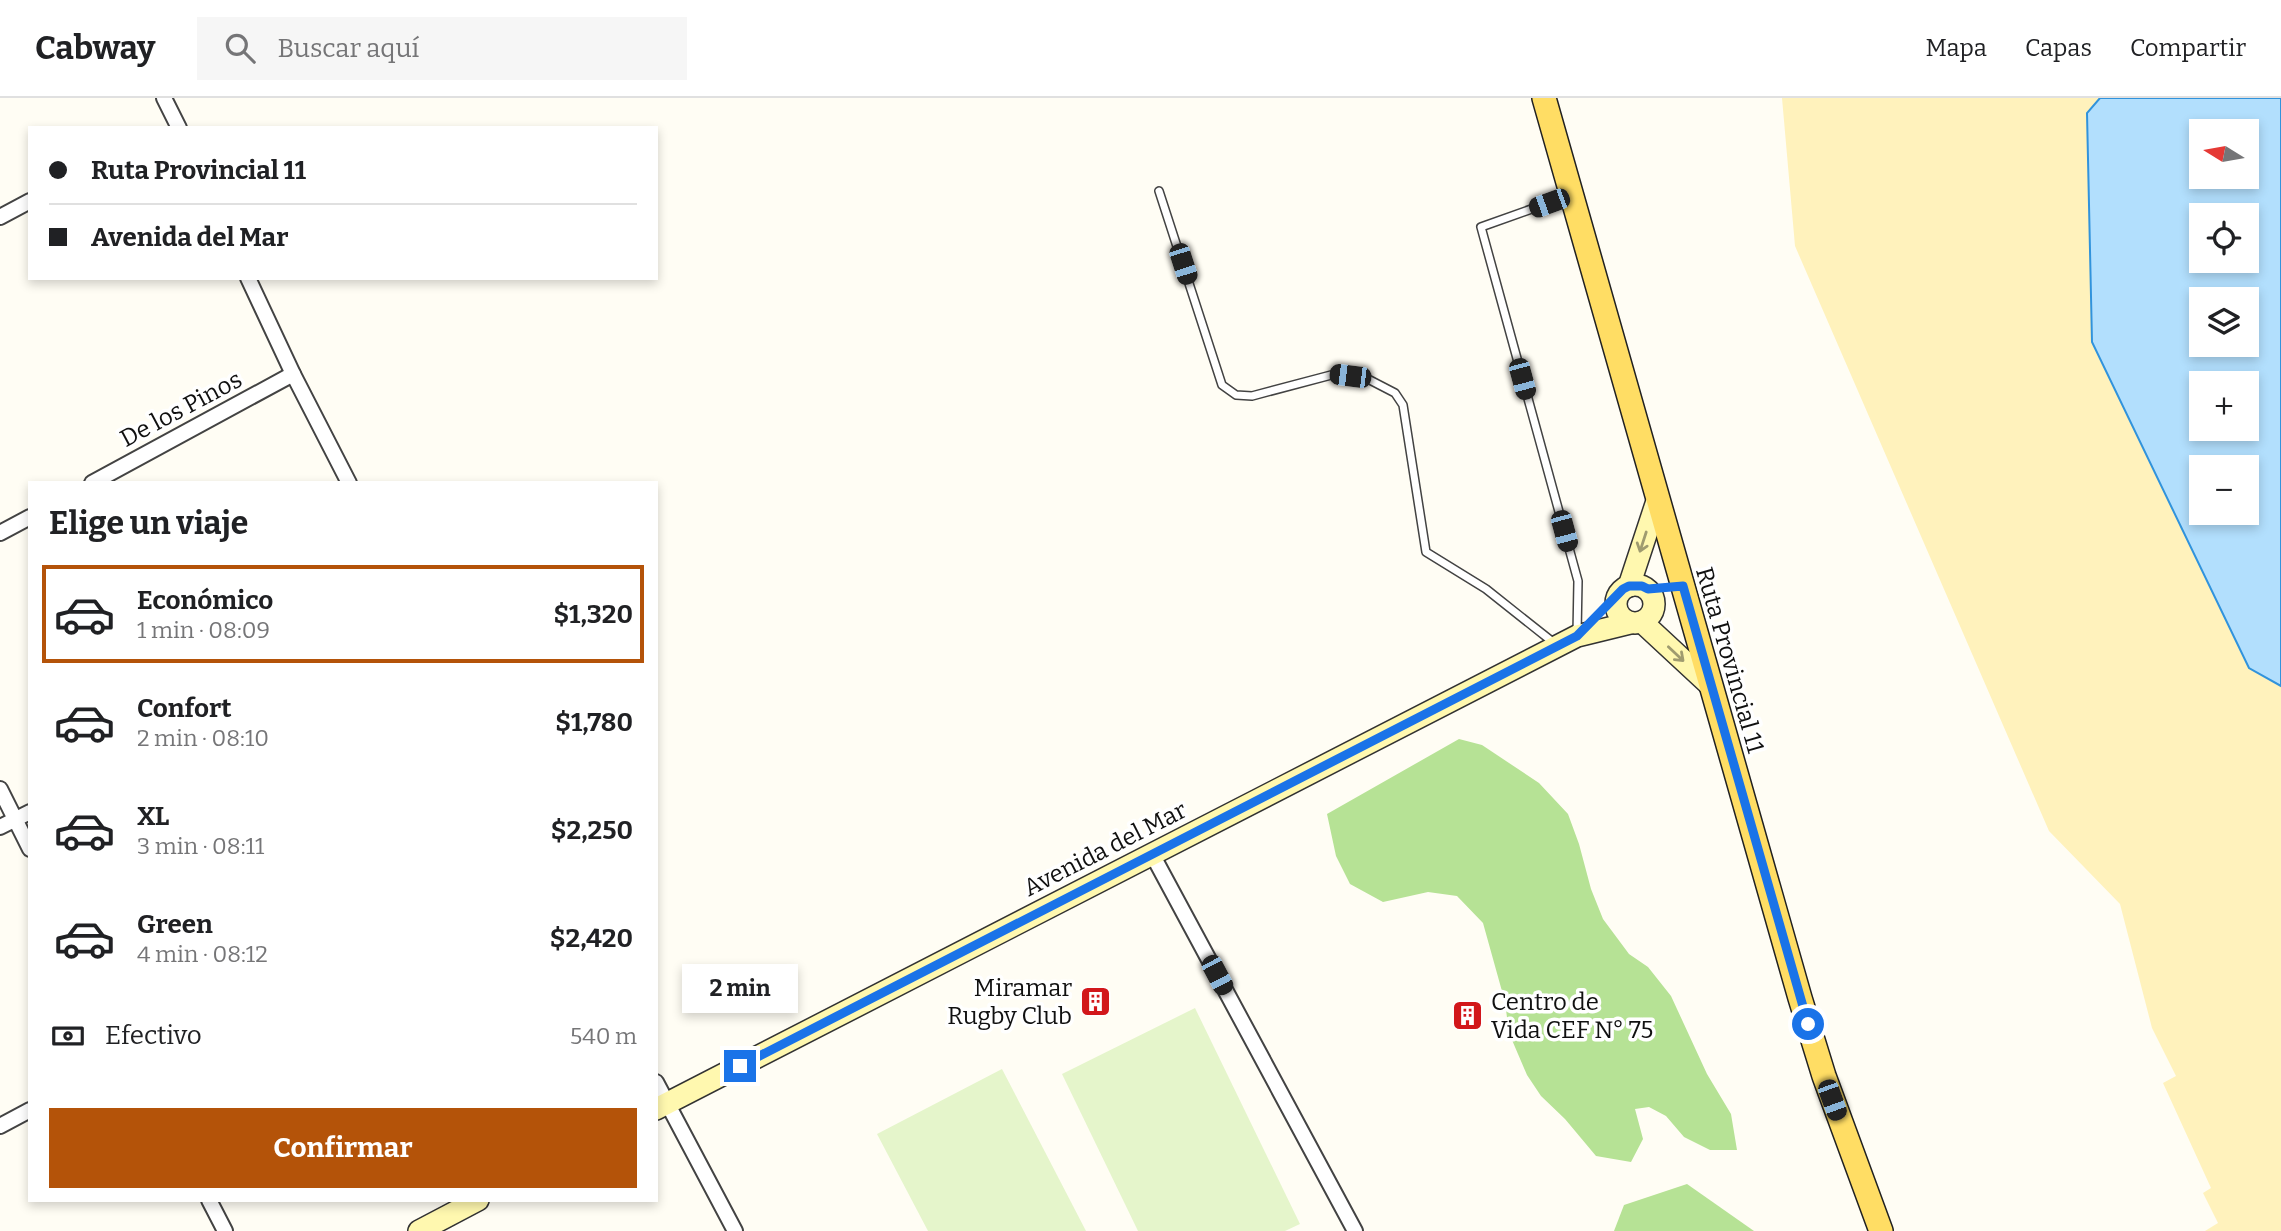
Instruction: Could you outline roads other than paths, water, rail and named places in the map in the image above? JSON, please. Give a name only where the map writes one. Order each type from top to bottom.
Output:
[{"type":"main road","name":"Ruta Provincial 11","points":[[1544,98],[1816,1050],[1881,1231]]},
{"type":"main road","name":"Avenida del Mar","points":[[662,1106],[1637,603],[1658,498]]},
{"type":"main road","points":[[1683,586],[1637,603],[1711,686]]},
{"type":"main road","name":"Avenida del Mar","points":[[1577,636],[1637,603]]},
{"type":"main road","points":[[419,1231],[474,1202]]},
{"type":"street","points":[[164,98],[174,126]]},
{"type":"street","points":[[0,217],[28,202]]},
{"type":"street","points":[[249,280],[292,374],[348,481]]},
{"type":"street","name":"De los Pinos","points":[[96,481],[292,374]]},
{"type":"street","points":[[0,533],[28,518]]},
{"type":"street","points":[[0,789],[28,845]]},
{"type":"street","points":[[0,827],[28,813]]},
{"type":"street","points":[[1152,854],[1355,1231]]},
{"type":"street","points":[[662,1106],[735,1231]]},
{"type":"street","points":[[0,1126],[28,1111]]},
{"type":"street","points":[[210,1202],[225,1231]]},
{"type":"lane","points":[[1159,191],[1222,385],[1236,395],[1252,396],[1335,374],[1366,378],[1395,393],[1403,405],[1426,552],[1486,589],[1558,646]]},
{"type":"lane","points":[[1572,194],[1481,227],[1577,581],[1577,636]]},
{"type":"water","points":[[2100,98],[2281,98],[2281,686],[2249,668],[2092,342],[2087,113]]},
{"type":"place","name":"Miramar Rugby Club","points":[[1095,1002]]},
{"type":"place","name":"Centro de Vida CEF N° 75","points":[[1468,1016]]}]
